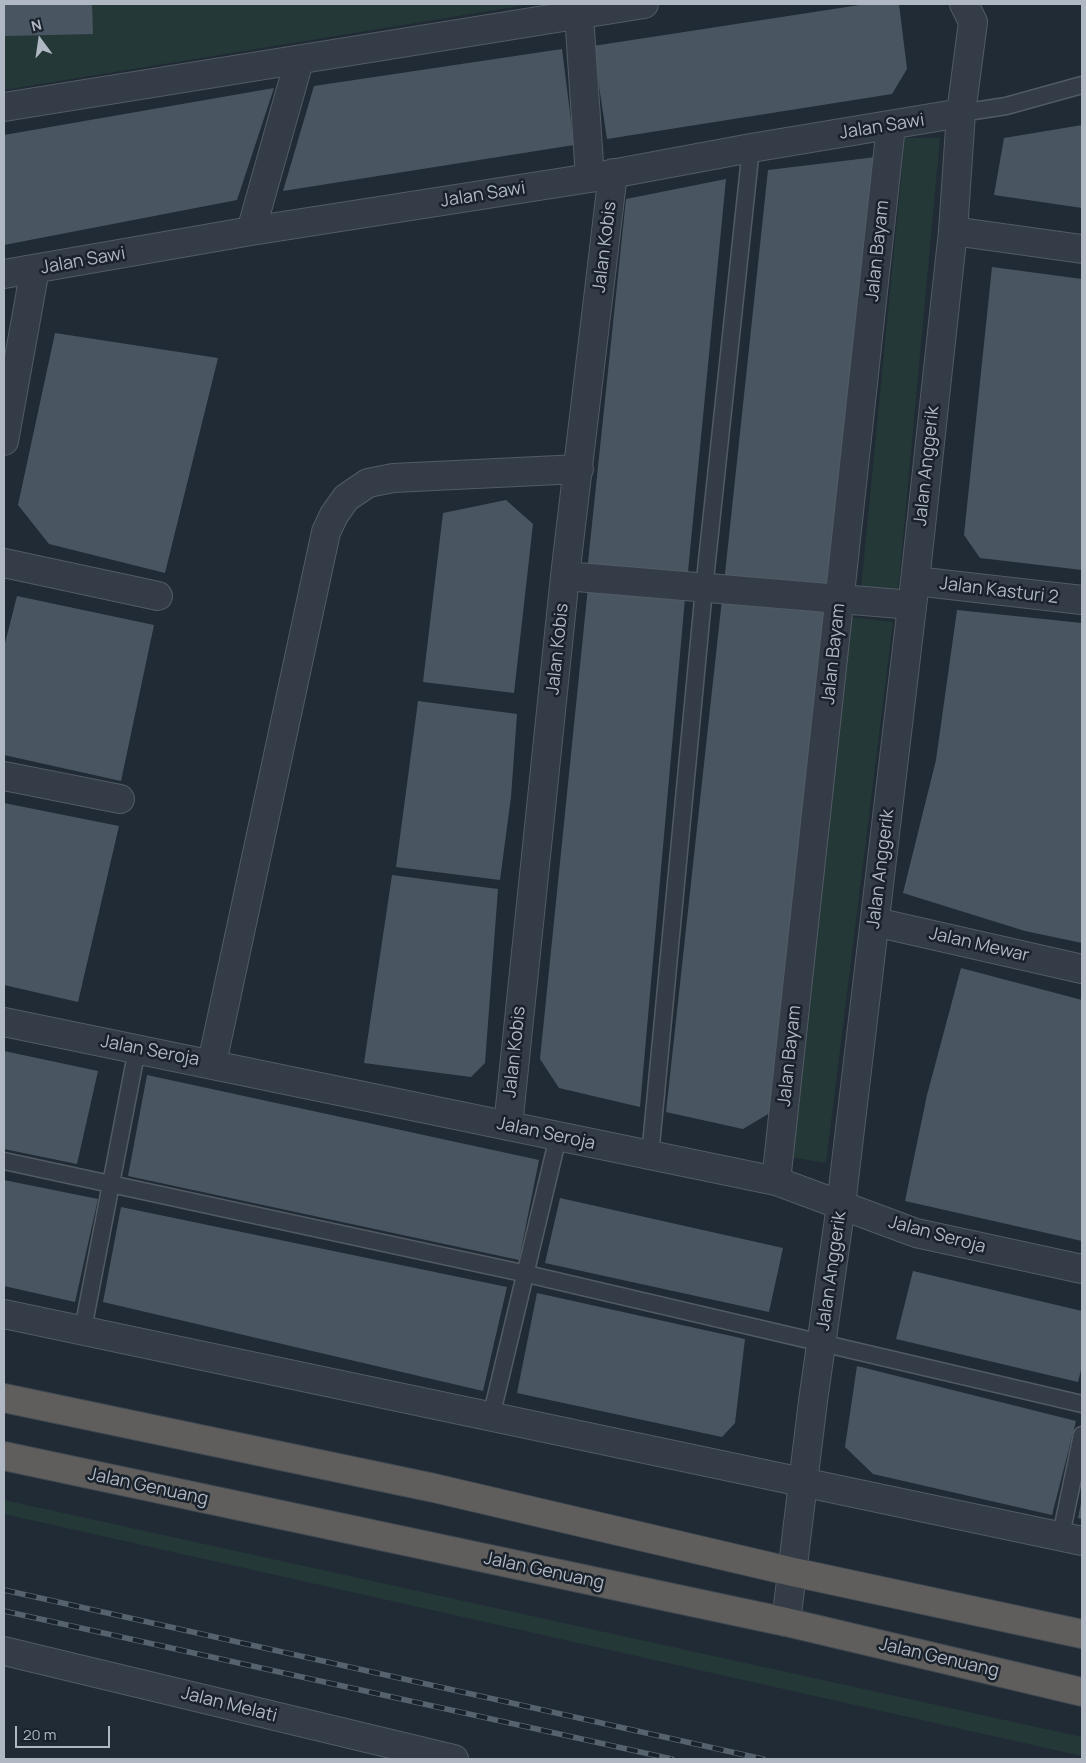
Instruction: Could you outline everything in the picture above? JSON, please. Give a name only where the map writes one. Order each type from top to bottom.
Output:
[{"type":"highway","points":[[4,1398],[434,1488],[794,1572],[1082,1634]]},
{"type":"highway","name":"Jalan Genuang","points":[[4,1456],[786,1622],[1082,1692]]},
{"type":"street","points":[[4,107],[644,4]]},
{"type":"street","name":"Jalan Anggerik","points":[[786,1622],[794,1572],[803,1481],[841,1205],[875,922],[953,231],[961,113],[974,22],[964,4]]},
{"type":"street","name":"Jalan Kobis","points":[[508,1126],[565,576],[579,469],[602,175],[579,14]]},
{"type":"street","points":[[251,231],[299,61]]},
{"type":"street","name":"Jalan Sawi","points":[[4,274],[251,231],[602,175],[961,113]]},
{"type":"street","name":"Jalan Bayam","points":[[776,1181],[892,126]]},
{"type":"street","points":[[953,231],[1082,249]]},
{"type":"street","points":[[4,441],[36,269]]},
{"type":"street","points":[[212,1063],[326,532],[334,515],[346,498],[368,482],[393,478],[579,469]]},
{"type":"street","points":[[4,563],[158,596]]},
{"type":"street","name":"Jalan Kasturi 2","points":[[565,576],[839,600],[913,593],[1082,600]]},
{"type":"street","points":[[4,776],[120,799]]},
{"type":"street","name":"Jalan Mewar","points":[[875,922],[1082,969]]},
{"type":"street","name":"Jalan Seroja","points":[[4,1022],[212,1063],[558,1137],[776,1181],[916,1233],[1082,1269]]},
{"type":"street","points":[[4,1314],[83,1329],[491,1417],[1071,1538]]},
{"type":"street","name":"Jalan Melati","points":[[4,1651],[405,1754],[454,1759]]},
{"type":"lane","points":[[961,113],[1006,106],[1082,85]]},
{"type":"lane","points":[[650,1156],[704,589],[751,148]]},
{"type":"lane","points":[[83,1329],[137,1049]]},
{"type":"lane","points":[[491,1417],[558,1137]]},
{"type":"lane","points":[[4,1161],[526,1274],[1082,1404]]},
{"type":"lane","points":[[1071,1538],[1082,1435]]},
{"type":"green space","points":[[4,4],[532,4],[4,90]]},
{"type":"green space","points":[[905,138],[940,138],[898,592],[861,588]]},
{"type":"green space","points":[[850,617],[893,622],[826,1163],[790,1157]]},
{"type":"green space","points":[[4,1500],[1082,1737],[1082,1756],[4,1514]]},
{"type":"building","points":[[4,4],[92,4],[93,34],[4,36]]},
{"type":"building","points":[[866,4],[899,4],[907,69],[892,94],[607,139],[593,46]]},
{"type":"building","points":[[562,49],[574,145],[283,191],[314,86]]},
{"type":"building","points":[[274,88],[237,200],[4,245],[4,135]]},
{"type":"building","points":[[1082,125],[1082,208],[994,195],[1004,138]]},
{"type":"building","points":[[876,157],[826,594],[724,583],[768,170]]},
{"type":"building","points":[[726,179],[687,582],[587,572],[626,199]]},
{"type":"building","points":[[992,267],[1082,279],[1082,570],[980,558],[964,535]]},
{"type":"building","points":[[55,333],[218,358],[165,573],[49,544],[18,505]]},
{"type":"building","points":[[506,500],[533,524],[514,693],[423,682],[443,513]]},
{"type":"building","points":[[588,587],[685,598],[640,1107],[559,1088],[540,1059]]},
{"type":"building","points":[[17,596],[154,625],[121,781],[4,755],[4,647]]},
{"type":"building","points":[[722,599],[828,613],[773,1111],[743,1129],[666,1112]]},
{"type":"building","points":[[957,610],[1082,623],[1082,943],[1025,931],[903,893],[936,760]]},
{"type":"building","points":[[418,701],[517,714],[511,797],[500,880],[396,867]]},
{"type":"building","points":[[4,803],[119,826],[78,1002],[4,985]]},
{"type":"building","points":[[392,875],[498,889],[485,1063],[471,1077],[364,1063]]},
{"type":"building","points":[[961,968],[1082,1000],[1082,1241],[905,1201],[927,1095]]},
{"type":"building","points":[[4,1051],[98,1071],[77,1164],[4,1149]]},
{"type":"building","points":[[147,1075],[539,1160],[519,1260],[128,1176]]},
{"type":"building","points":[[4,1180],[98,1199],[75,1302],[4,1286]]},
{"type":"building","points":[[560,1198],[783,1248],[769,1312],[545,1263]]},
{"type":"building","points":[[121,1207],[507,1287],[483,1391],[103,1302]]},
{"type":"building","points":[[913,1271],[1082,1311],[1082,1366],[1078,1382],[896,1339]]},
{"type":"building","points":[[537,1293],[745,1339],[735,1423],[722,1437],[517,1393]]},
{"type":"building","points":[[857,1366],[1076,1421],[1052,1515],[873,1474],[845,1447]]},
{"type":"building","points":[[1082,1503],[1082,1519],[1078,1518]]},
{"type":"railway","points":[[4,1590],[763,1759]]},
{"type":"railway","points":[[4,1611],[672,1759]]}]
